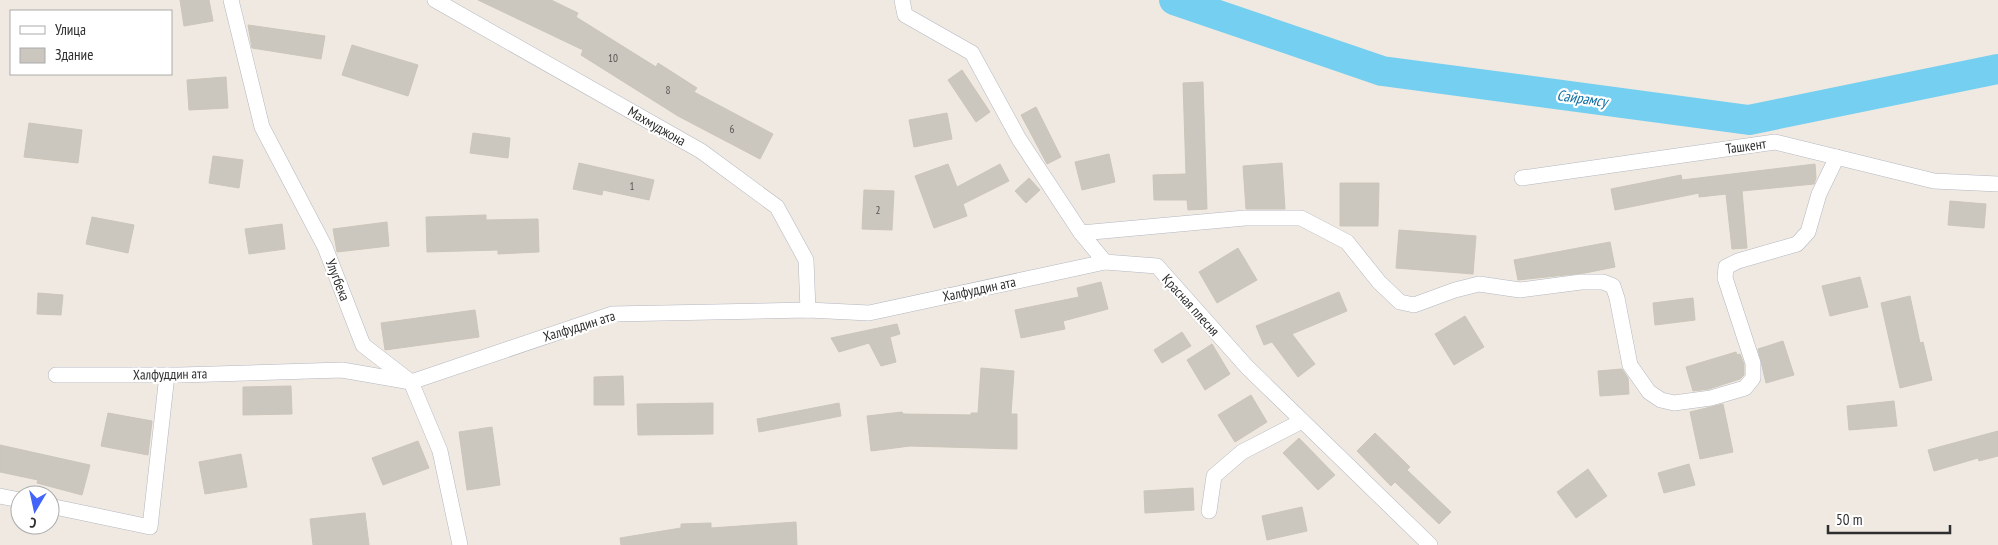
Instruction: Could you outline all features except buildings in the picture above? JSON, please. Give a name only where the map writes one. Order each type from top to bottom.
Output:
[{"type":"street","name":"Улугбека","points":[[232,0],[262,127],[325,247],[362,345],[411,382]]},
{"type":"street","name":"Махмуджона","points":[[435,0],[701,151],[777,207],[806,260],[808,310]]},
{"type":"street","points":[[903,7],[972,53],[1019,139],[1081,233],[1105,262]]},
{"type":"street","name":"Ташкент","points":[[1522,178],[1775,142],[1934,181],[1998,184]]},
{"type":"street","points":[[1081,233],[1245,218],[1301,218],[1347,242],[1379,282],[1400,302],[1414,305],[1479,284],[1520,290],[1581,282],[1603,282],[1613,286],[1617,298],[1630,365],[1649,392],[1661,400],[1674,403],[1711,398],[1745,388],[1753,378],[1753,363],[1725,278],[1726,268],[1738,261],[1797,244],[1808,232],[1820,194],[1837,157]]},
{"type":"street","name":"Халфуддин ата","points":[[56,375],[167,375],[342,370],[411,382],[612,314],[808,310],[868,314],[1105,262]]},
{"type":"street","name":"Красная плесня","points":[[1105,262],[1157,266],[1247,367],[1430,545]]},
{"type":"street","points":[[60,508],[150,527],[167,375]]},
{"type":"street","points":[[411,382],[440,451],[460,545]]},
{"type":"street","points":[[1209,511],[1214,476],[1242,452],[1302,421]]},
{"type":"waterway","name":"Сайрамсу","points":[[1174,0],[1382,71],[1749,120],[1998,69]]}]
